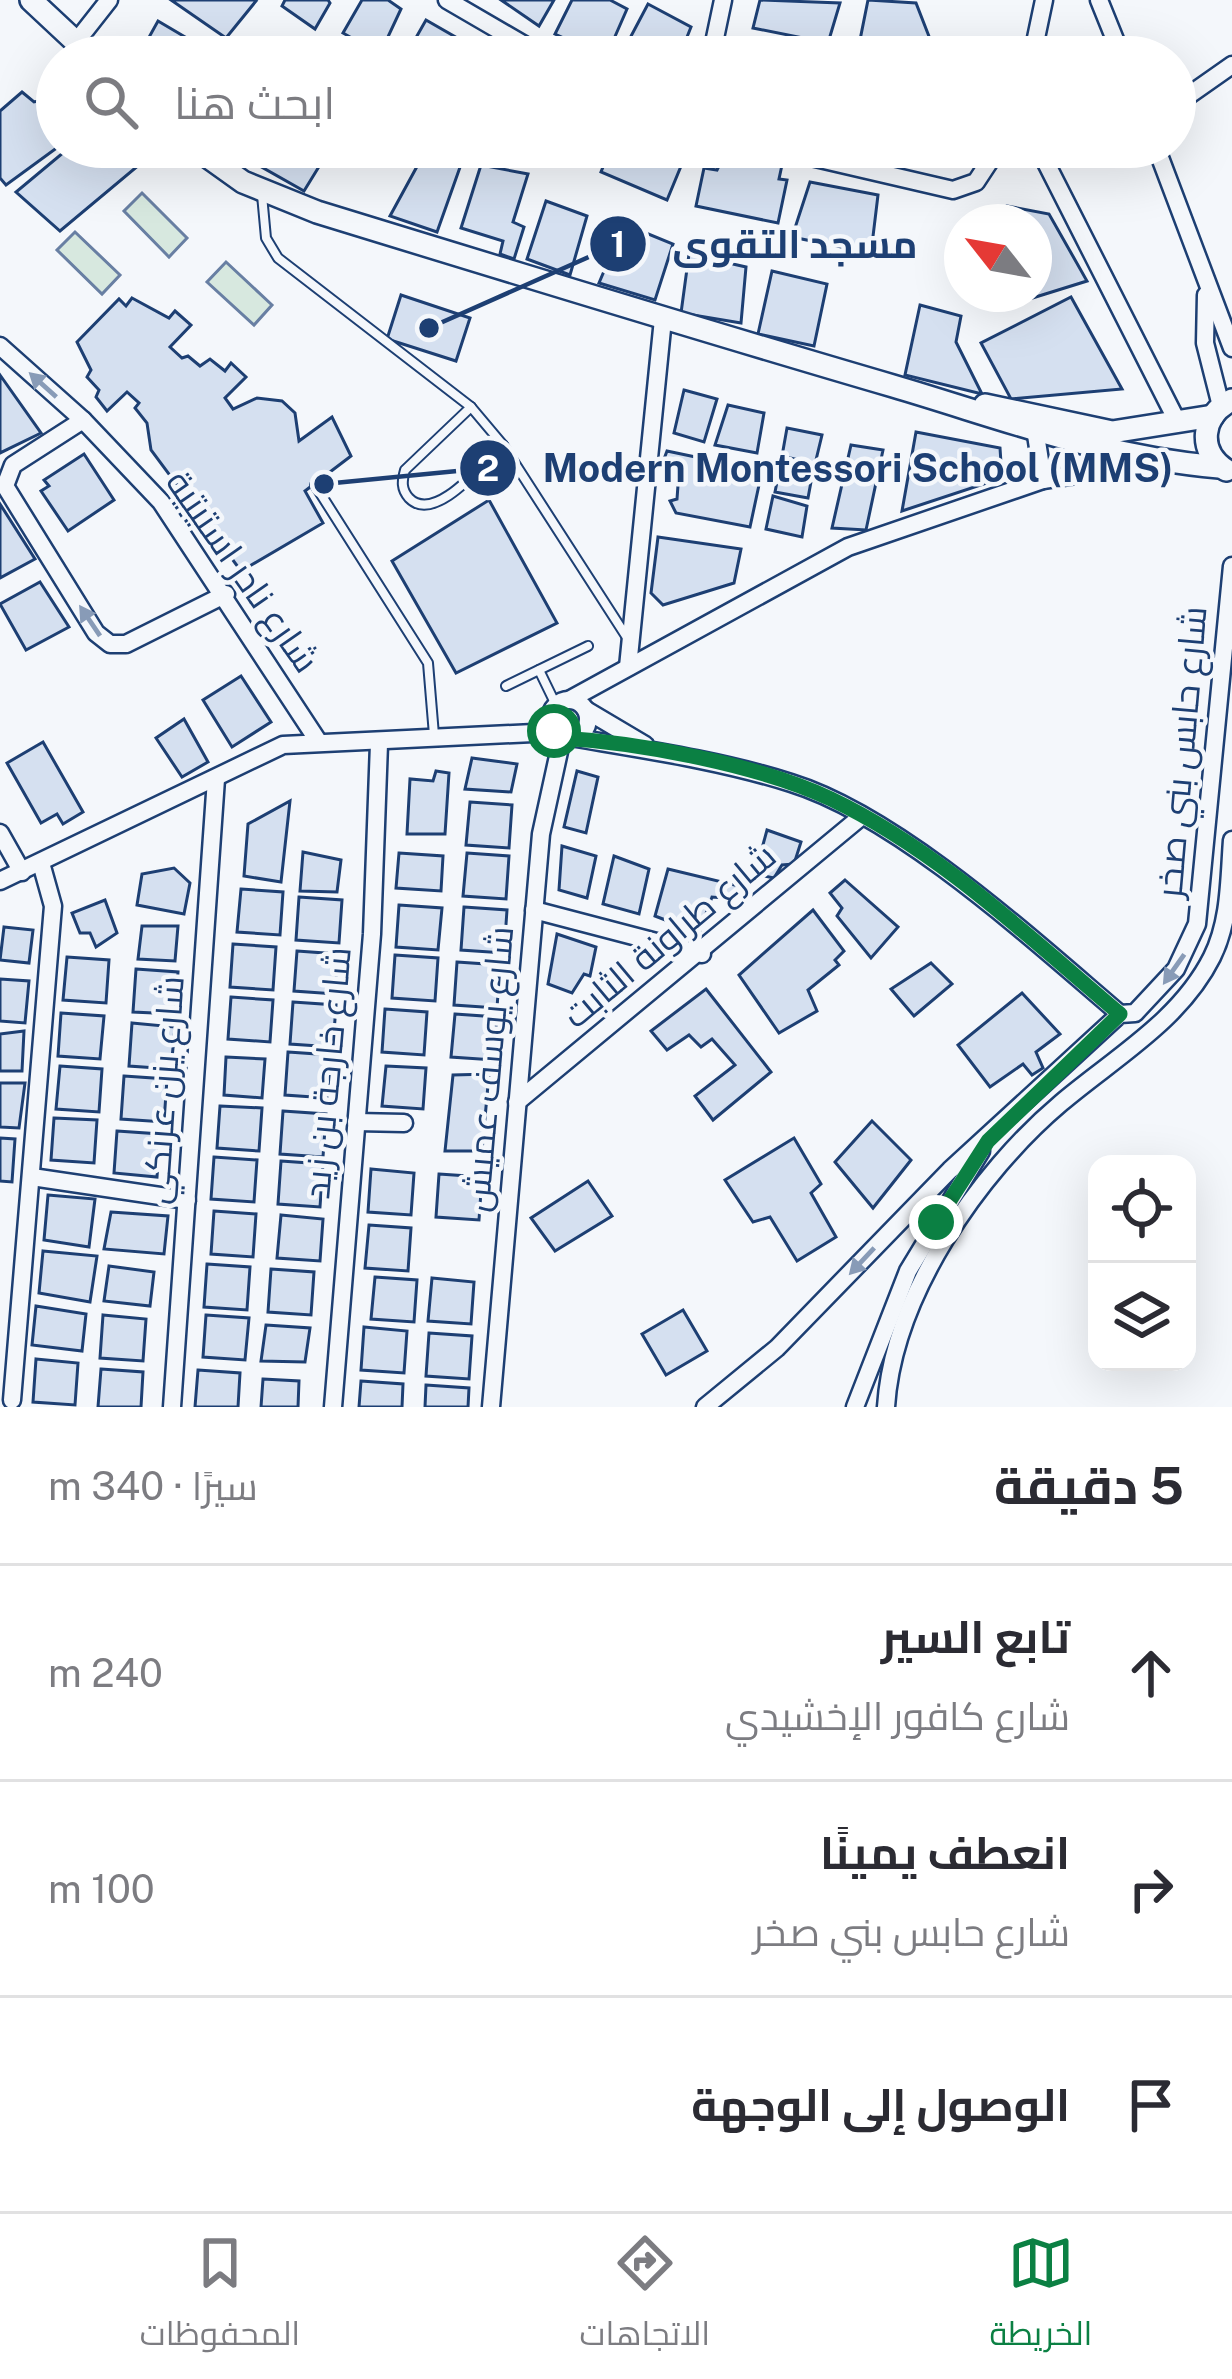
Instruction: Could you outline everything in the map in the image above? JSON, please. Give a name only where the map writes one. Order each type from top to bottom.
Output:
[{"type":"street","points":[[31,0],[70,36]]},
{"type":"street","points":[[91,36],[109,0]]},
{"type":"street","points":[[447,0],[509,36]]},
{"type":"street","points":[[715,36],[723,0]]},
{"type":"street","points":[[1036,36],[1044,0]]},
{"type":"street","points":[[1099,0],[1114,36]]},
{"type":"street","points":[[1196,90],[1232,65]]},
{"type":"street","points":[[226,168],[260,190],[664,319],[913,392],[1036,435],[1158,462],[1226,470]]},
{"type":"street","points":[[858,168],[953,190],[976,182],[985,168]]},
{"type":"street","points":[[1049,168],[1177,421]]},
{"type":"street","points":[[1163,168],[1232,348]]},
{"type":"street","points":[[1206,288],[1205,343],[1222,408],[1205,436],[1226,470]]},
{"type":"street","points":[[628,667],[664,319]]},
{"type":"street","name":"شارع نادر استيتية","points":[[0,346],[83,420],[161,502],[226,593],[318,741]]},
{"type":"street","points":[[913,392],[1112,432],[1222,408]]},
{"type":"street","points":[[83,420],[13,465],[5,486],[96,633],[110,644],[126,644],[226,593]]},
{"type":"street","points":[[1036,435],[1042,480]]},
{"type":"street","points":[[567,718],[628,667],[848,548],[1042,480],[1158,462]]},
{"type":"street","name":"شارع حابس بني صخر","points":[[705,1407],[777,1348],[950,1170],[988,1141],[1120,1014],[1135,1013],[1189,948],[1197,924],[1232,566]]},
{"type":"street","points":[[567,718],[656,752]]},
{"type":"street","points":[[0,881],[283,746],[318,741],[379,744],[567,718],[656,752],[792,783],[862,816],[970,891],[1120,1014]]},
{"type":"street","name":"شارع يوسف عميش","points":[[491,1407],[541,834],[567,718]]},
{"type":"street","name":"شارع خارجة بن زيد","points":[[333,1407],[372,934],[379,744]]},
{"type":"street","name":"شارع يزن عرنكي","points":[[172,1407],[216,779]]},
{"type":"street","name":"شارع طراونة الثابت","points":[[517,1102],[862,816]]},
{"type":"street","points":[[0,833],[22,872]]},
{"type":"street","name":"شارع حابس بني صخر","points":[[886,1407],[892,1365],[912,1312],[976,1196],[1034,1127],[1152,1030],[1197,982],[1222,929],[1232,840]]},
{"type":"street","points":[[12,1400],[53,906],[41,863]]},
{"type":"street","points":[[534,910],[702,953]]},
{"type":"street","points":[[356,1122],[404,1123]]},
{"type":"street","name":"شارع حابس بني صخر","points":[[855,1407],[908,1271],[988,1141]]},
{"type":"street","points":[[32,1177],[187,1200]]},
{"type":"lane","points":[[260,190],[266,238],[278,258],[471,407],[503,445],[629,640]]},
{"type":"lane","points":[[471,407],[405,470],[402,481],[410,500],[430,506],[439,502],[503,445]]},
{"type":"lane","points":[[315,485],[428,663],[434,736]]},
{"type":"lane","points":[[506,686],[588,646]]},
{"type":"lane","points":[[538,670],[567,718]]},
{"type":"shaded area","points":[[142,193],[187,238],[169,257],[124,211]]},
{"type":"shaded area","points":[[75,232],[120,275],[102,294],[57,250]]},
{"type":"shaded area","points":[[226,262],[272,305],[254,325],[207,282]]},
{"type":"building","points":[[171,0],[256,1],[223,36]]},
{"type":"building","points":[[285,0],[330,3],[315,29],[282,6]]},
{"type":"building","points":[[362,0],[388,0],[401,9],[388,36],[343,33]]},
{"type":"building","points":[[501,0],[554,0],[539,26]]},
{"type":"building","points":[[572,0],[610,0],[627,9],[615,36],[555,34]]},
{"type":"building","points":[[760,0],[840,3],[830,36],[793,36],[753,28]]},
{"type":"building","points":[[868,0],[916,3],[929,36],[861,36]]},
{"type":"building","points":[[648,4],[691,27],[687,36],[631,36]]},
{"type":"building","points":[[426,20],[454,36],[417,36]]},
{"type":"building","points":[[158,21],[183,36],[150,36]]},
{"type":"building","points":[[22,92],[36,102],[36,163],[6,185],[0,178],[0,111]]},
{"type":"building","points":[[45,168],[135,168],[60,231],[16,192]]},
{"type":"building","points":[[263,168],[318,168],[304,191]]},
{"type":"building","points":[[416,168],[460,168],[437,232],[390,216]]},
{"type":"building","points":[[480,168],[528,174],[513,222],[524,227],[514,259],[500,254],[503,241],[461,228]]},
{"type":"building","points":[[603,168],[680,168],[667,200],[601,172]]},
{"type":"building","points":[[704,168],[781,168],[779,179],[787,180],[778,223],[696,206]]},
{"type":"building","points":[[810,182],[878,195],[871,253],[792,237]]},
{"type":"building","points":[[546,201],[587,216],[570,275],[527,259]]},
{"type":"building","points":[[1052,219],[1087,281],[1052,292]]},
{"type":"building","points":[[624,224],[673,244],[655,300],[599,283]]},
{"type":"building","points":[[689,254],[746,267],[741,323],[681,313]]},
{"type":"building","points":[[772,271],[827,284],[814,346],[758,334]]},
{"type":"building","points":[[401,295],[470,318],[456,361],[387,339]]},
{"type":"building","points":[[1071,297],[1122,389],[1011,399],[981,343],[1042,312],[1052,312],[1052,307]]},
{"type":"building","points":[[132,298],[169,318],[175,311],[191,325],[170,347],[182,358],[188,356],[200,366],[210,359],[225,371],[231,363],[246,377],[225,398],[233,409],[257,398],[282,401],[295,413],[299,441],[332,417],[351,456],[305,491],[323,523],[241,571],[151,450],[147,423],[135,408],[139,403],[127,392],[107,411],[96,397],[99,390],[87,377],[91,370],[77,342],[119,299],[126,306]]},
{"type":"building","points":[[920,305],[961,316],[956,342],[982,394],[905,375]]},
{"type":"building","points":[[0,375],[41,433],[0,453]]},
{"type":"building","points":[[684,390],[717,399],[704,442],[674,433]]},
{"type":"building","points":[[728,405],[764,413],[757,453],[715,445]]},
{"type":"building","points":[[787,428],[822,435],[815,464],[782,456]]},
{"type":"building","points":[[916,432],[1000,448],[1002,478],[902,511]]},
{"type":"building","points":[[851,445],[883,450],[866,530],[832,528]]},
{"type":"building","points":[[667,451],[762,471],[750,527],[676,513],[670,501],[677,499],[678,485],[671,481],[675,465],[664,459]]},
{"type":"building","points":[[84,454],[114,500],[68,531],[41,491],[49,486],[44,480]]},
{"type":"building","points":[[781,462],[813,471],[808,498],[775,492]]},
{"type":"building","points":[[773,496],[807,506],[802,537],[766,529]]},
{"type":"building","points":[[489,500],[557,623],[456,673],[392,561]]},
{"type":"building","points":[[0,504],[35,559],[0,578]]},
{"type":"building","points":[[658,537],[741,549],[734,583],[663,605],[651,593]]},
{"type":"building","points":[[40,582],[69,627],[26,650],[0,604]]},
{"type":"building","points":[[241,676],[271,722],[232,747],[203,700]]},
{"type":"building","points":[[184,719],[208,762],[182,777],[156,738]]},
{"type":"building","points":[[43,742],[83,812],[63,824],[57,814],[41,823],[7,763]]},
{"type":"building","points":[[472,758],[517,764],[511,792],[465,789]]},
{"type":"building","points":[[436,771],[449,773],[445,834],[407,834],[410,779],[433,781]]},
{"type":"building","points":[[577,771],[598,777],[586,833],[564,827]]},
{"type":"building","points":[[290,801],[281,882],[244,876],[248,824]]},
{"type":"building","points":[[470,802],[512,805],[509,848],[466,845]]},
{"type":"building","points":[[767,830],[801,842],[794,864],[782,865],[774,878],[755,874]]},
{"type":"building","points":[[562,846],[596,856],[587,898],[559,890]]},
{"type":"building","points":[[303,852],[341,860],[337,892],[300,891]]},
{"type":"building","points":[[399,853],[443,856],[441,891],[396,888]]},
{"type":"building","points":[[467,853],[509,856],[506,899],[463,896]]},
{"type":"building","points":[[614,856],[649,869],[639,914],[603,904]]},
{"type":"building","points":[[174,868],[190,883],[184,914],[137,905],[142,874]]},
{"type":"building","points":[[668,869],[739,886],[736,899],[712,897],[699,933],[655,916]]},
{"type":"building","points":[[845,880],[898,927],[871,958],[837,916],[842,908],[830,893]]},
{"type":"building","points":[[241,889],[283,892],[280,935],[237,932]]},
{"type":"building","points":[[299,897],[342,900],[339,943],[296,940]]},
{"type":"building","points":[[105,900],[117,933],[96,947],[90,933],[80,933],[72,913]]},
{"type":"building","points":[[399,905],[442,908],[438,950],[396,947]]},
{"type":"building","points":[[464,907],[507,910],[504,953],[461,950]]},
{"type":"building","points":[[813,910],[844,951],[835,960],[839,965],[808,990],[817,1011],[779,1033],[739,975]]},
{"type":"building","points":[[142,926],[178,926],[175,961],[138,959]]},
{"type":"building","points":[[4,927],[33,930],[29,963],[0,960]]},
{"type":"building","points":[[557,934],[596,947],[590,976],[584,974],[572,993],[548,984]]},
{"type":"building","points":[[233,944],[276,947],[273,990],[230,987]]},
{"type":"building","points":[[297,951],[338,954],[335,994],[294,991]]},
{"type":"building","points":[[395,955],[438,958],[435,1001],[392,998]]},
{"type":"building","points":[[67,957],[109,960],[106,1003],[63,1000]]},
{"type":"building","points":[[457,962],[500,965],[497,1008],[454,1005]]},
{"type":"building","points":[[931,963],[952,984],[914,1016],[891,989]]},
{"type":"building","points":[[136,969],[178,972],[175,1014],[133,1012]]},
{"type":"building","points":[[0,979],[29,981],[25,1023],[0,1021]]},
{"type":"building","points":[[706,989],[771,1072],[713,1120],[695,1096],[735,1065],[712,1039],[701,1047],[689,1035],[667,1050],[651,1031]]},
{"type":"building","points":[[1022,993],[1060,1034],[1036,1052],[1043,1068],[1032,1075],[1023,1064],[990,1087],[958,1045]]},
{"type":"building","points":[[231,997],[273,1000],[270,1042],[228,1039]]},
{"type":"building","points":[[293,1002],[336,1005],[333,1047],[290,1044]]},
{"type":"building","points":[[385,1009],[427,1012],[424,1055],[382,1052]]},
{"type":"building","points":[[61,1013],[104,1016],[100,1059],[58,1056]]},
{"type":"building","points":[[455,1014],[497,1017],[494,1060],[451,1057]]},
{"type":"building","points":[[132,1023],[175,1027],[171,1069],[129,1066]]},
{"type":"building","points":[[24,1031],[22,1071],[0,1071],[0,1034]]},
{"type":"building","points":[[288,1052],[331,1055],[327,1098],[285,1095]]},
{"type":"building","points":[[226,1057],[265,1059],[262,1098],[224,1095]]},
{"type":"building","points":[[60,1066],[102,1069],[99,1112],[56,1109]]},
{"type":"building","points":[[386,1066],[426,1068],[423,1109],[382,1106]]},
{"type":"building","points":[[489,1074],[482,1151],[445,1151],[453,1075]]},
{"type":"building","points":[[124,1076],[167,1079],[164,1122],[121,1119]]},
{"type":"building","points":[[0,1083],[25,1083],[19,1128],[0,1127]]},
{"type":"building","points":[[220,1106],[262,1108],[259,1151],[217,1148]]},
{"type":"building","points":[[283,1111],[326,1114],[323,1157],[280,1154]]},
{"type":"building","points":[[54,1118],[97,1120],[94,1163],[51,1160]]},
{"type":"building","points":[[872,1121],[911,1160],[873,1208],[835,1162]]},
{"type":"building","points":[[117,1131],[160,1134],[157,1177],[114,1173]]},
{"type":"building","points":[[0,1138],[15,1139],[12,1182],[0,1181]]},
{"type":"building","points":[[794,1138],[821,1184],[811,1193],[836,1237],[797,1261],[770,1217],[753,1222],[725,1180]]},
{"type":"building","points":[[214,1157],[257,1160],[254,1202],[211,1199]]},
{"type":"building","points":[[281,1161],[323,1164],[320,1207],[278,1204]]},
{"type":"building","points":[[371,1169],[414,1173],[411,1215],[368,1212]]},
{"type":"building","points":[[439,1174],[482,1177],[479,1220],[436,1217]]},
{"type":"building","points":[[588,1181],[612,1216],[555,1251],[531,1218]]},
{"type":"building","points":[[48,1195],[95,1199],[89,1247],[44,1240]]},
{"type":"building","points":[[214,1211],[256,1214],[253,1257],[211,1254]]},
{"type":"building","points":[[111,1212],[168,1216],[164,1254],[104,1249]]},
{"type":"building","points":[[281,1215],[323,1219],[320,1261],[277,1258]]},
{"type":"building","points":[[369,1225],[411,1228],[408,1271],[365,1268]]},
{"type":"building","points":[[43,1251],[97,1256],[90,1302],[39,1293]]},
{"type":"building","points":[[207,1264],[250,1267],[247,1310],[204,1307]]},
{"type":"building","points":[[109,1266],[154,1272],[150,1306],[104,1301]]},
{"type":"building","points":[[271,1269],[314,1272],[311,1315],[268,1312]]},
{"type":"building","points":[[375,1277],[417,1280],[414,1322],[371,1319]]},
{"type":"building","points":[[432,1278],[474,1282],[471,1324],[428,1321]]},
{"type":"building","points":[[36,1306],[86,1314],[82,1351],[32,1345]]},
{"type":"building","points":[[683,1310],[707,1351],[666,1375],[642,1334]]},
{"type":"building","points":[[103,1315],[146,1319],[143,1361],[100,1358]]},
{"type":"building","points":[[206,1315],[249,1318],[245,1360],[203,1357]]},
{"type":"building","points":[[266,1325],[310,1328],[305,1362],[261,1361]]},
{"type":"building","points":[[364,1327],[407,1331],[404,1373],[361,1370]]},
{"type":"building","points":[[429,1333],[472,1336],[469,1379],[426,1376]]},
{"type":"building","points":[[36,1359],[78,1363],[75,1405],[33,1402]]},
{"type":"building","points":[[101,1369],[143,1372],[141,1407],[98,1407]]},
{"type":"building","points":[[198,1370],[240,1373],[238,1407],[195,1407]]},
{"type":"building","points":[[263,1379],[299,1381],[298,1407],[261,1407]]},
{"type":"building","points":[[361,1381],[403,1384],[402,1407],[359,1407]]},
{"type":"building","points":[[426,1385],[469,1388],[468,1407],[425,1407]]},
{"type":"place","name":"مسجد التقوى","points":[[429,328]]},
{"type":"place","name":"Modern Montessori School (MMS)","points":[[324,484]]},
{"type":"route","points":[[554,731],[562,738],[656,752],[792,783],[831,799],[970,891],[1120,1014],[988,1141],[936,1222]]}]
